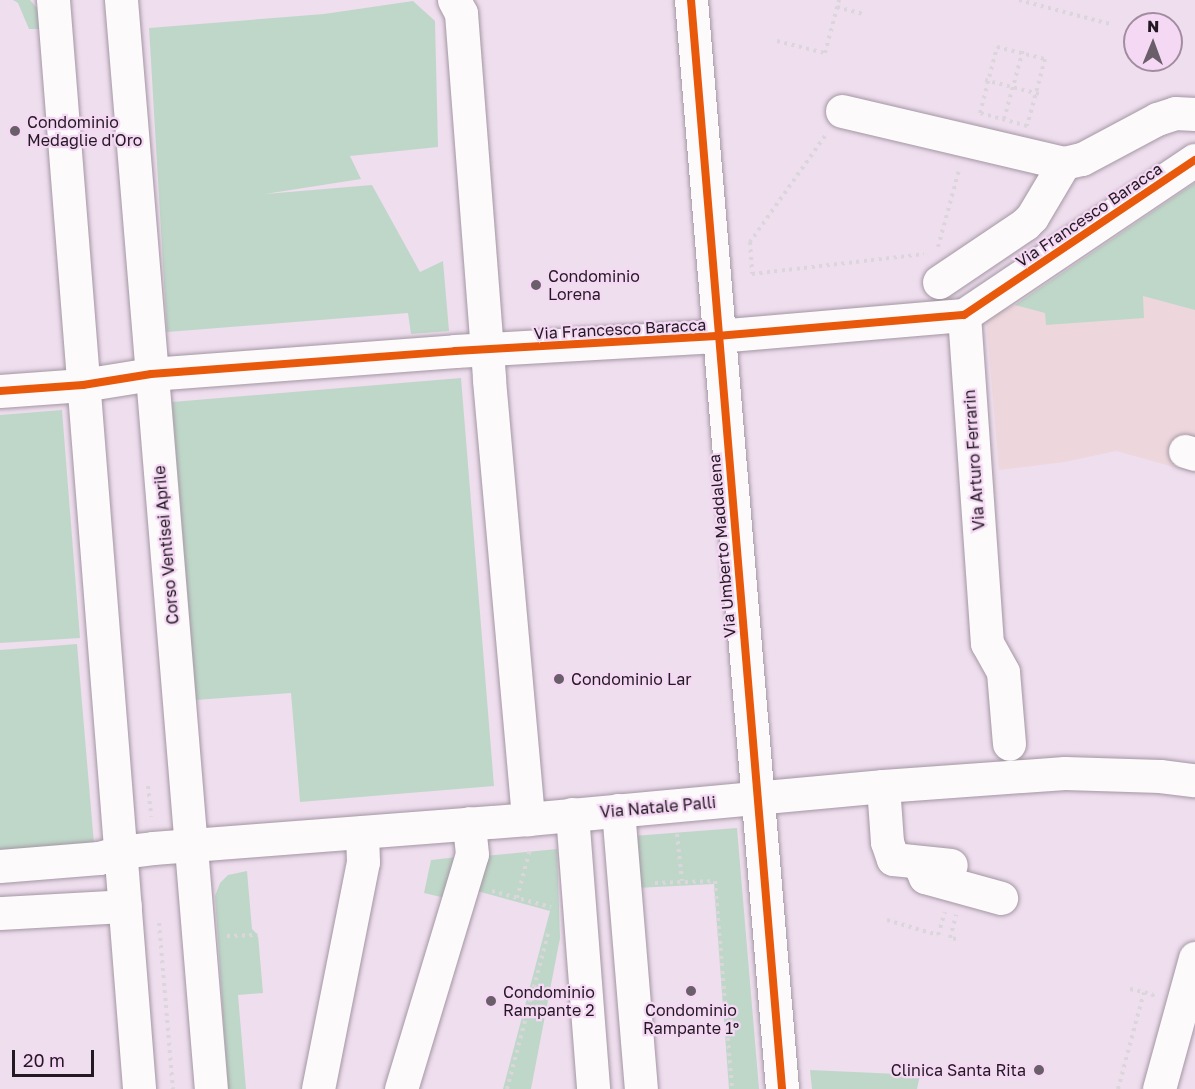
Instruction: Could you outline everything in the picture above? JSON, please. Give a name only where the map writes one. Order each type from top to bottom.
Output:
[{"type":"street","points":[[53,0],[139,1089]]},
{"type":"street","name":"Corso Ventisei Aprile","points":[[121,0],[211,1089]]},
{"type":"street","points":[[454,0],[461,14],[528,819]]},
{"type":"street","name":"Via Umberto Maddalena","points":[[691,0],[717,336],[782,1089]]},
{"type":"street","points":[[842,111],[1064,163],[1082,159],[1157,119],[1175,113],[1195,114]]},
{"type":"street","name":"Via Francesco Baracca","points":[[0,391],[83,385],[151,374],[717,336],[964,315],[1195,160]]},
{"type":"street","points":[[938,267],[1025,224],[1032,217],[1064,163]]},
{"type":"street","name":"Via Arturo Ferrarin","points":[[964,315],[987,643],[1003,672],[1009,744]]},
{"type":"street","name":"Via Natale Palli","points":[[0,866],[99,858],[121,852],[192,845],[469,823],[528,819],[573,825],[618,810],[884,786],[1065,773],[1160,776],[1195,780]]},
{"type":"street","points":[[884,786],[887,842],[892,860],[951,865]]},
{"type":"street","points":[[618,810],[641,1089]]},
{"type":"street","points":[[401,1089],[472,854],[469,823]]},
{"type":"street","points":[[573,825],[593,1089]]},
{"type":"street","points":[[318,1089],[363,862],[362,832]]},
{"type":"street","points":[[918,862],[925,877],[1001,898]]},
{"type":"street","points":[[0,913],[125,906]]},
{"type":"street","points":[[1159,1089],[1195,958]]},
{"type":"path","points":[[777,40],[825,53],[839,0]]},
{"type":"path","points":[[1019,0],[1110,24]]},
{"type":"path","points":[[837,7],[866,15]]},
{"type":"path","points":[[997,47],[1045,59],[1038,94],[1027,126],[980,113],[987,80],[997,47]]},
{"type":"path","points":[[1004,119],[1022,52]]},
{"type":"path","points":[[987,80],[1038,94]]},
{"type":"path","points":[[842,111],[750,242],[752,274],[938,267],[966,141]]},
{"type":"path","points":[[517,898],[530,839],[573,825]]},
{"type":"path","points":[[677,827],[682,882]]},
{"type":"path","points":[[652,883],[715,881],[732,1089]]},
{"type":"path","points":[[482,889],[554,908]]},
{"type":"path","points":[[887,920],[938,935],[946,909]]},
{"type":"path","points":[[956,939],[950,938],[957,913]]},
{"type":"path","points":[[507,1089],[551,920]]},
{"type":"path","points":[[159,922],[173,1089]]},
{"type":"path","points":[[225,936],[258,935]]},
{"type":"path","points":[[1118,1089],[1144,992],[1130,989]]},
{"type":"shaded area","points":[[1195,183],[1195,473],[1116,451],[1065,462],[999,470],[986,318],[1015,305]]},
{"type":"green space","points":[[13,0],[30,0],[37,8],[40,29],[29,29],[18,3]]},
{"type":"green space","points":[[413,1],[435,21],[438,147],[350,156],[361,179],[265,194],[372,185],[420,272],[443,261],[449,331],[411,334],[408,313],[167,332],[149,28],[324,14]]},
{"type":"green space","points":[[1195,183],[1195,310],[1143,296],[1144,318],[1046,325],[1045,313],[1015,305]]},
{"type":"green space","points":[[461,378],[494,786],[300,802],[291,693],[196,700],[172,402]]},
{"type":"green space","points":[[62,410],[80,638],[0,643],[0,415]]},
{"type":"green space","points":[[77,644],[94,844],[0,852],[0,650]]},
{"type":"green space","points":[[737,828],[759,1089],[729,1089],[714,884],[636,888],[633,836]]},
{"type":"green space","points":[[557,849],[560,938],[531,1089],[503,1089],[550,911],[477,891],[485,856]]},
{"type":"green space","points":[[458,857],[445,898],[424,893],[431,860]]},
{"type":"green space","points":[[247,871],[252,929],[258,935],[263,993],[238,995],[246,1089],[228,1089],[215,896],[220,883],[228,875]]},
{"type":"green space","points":[[810,1070],[920,1075],[917,1089],[812,1089]]},
{"type":"cycle path","points":[[691,0],[782,1089]]},
{"type":"cycle path","points":[[0,391],[83,385],[151,374],[455,351],[717,336],[964,315],[1195,160]]},
{"type":"place","name":"Condominio Medaglie d'Oro","points":[[15,131]]},
{"type":"place","name":"Condominio Lorena","points":[[536,285]]},
{"type":"place","name":"Condominio Lar","points":[[559,679]]},
{"type":"place","name":"Condominio Rampante 1º","points":[[691,991]]},
{"type":"place","name":"Condominio Rampante 2","points":[[491,1001]]},
{"type":"place","name":"Clinica Santa Rita","points":[[1039,1070]]}]
